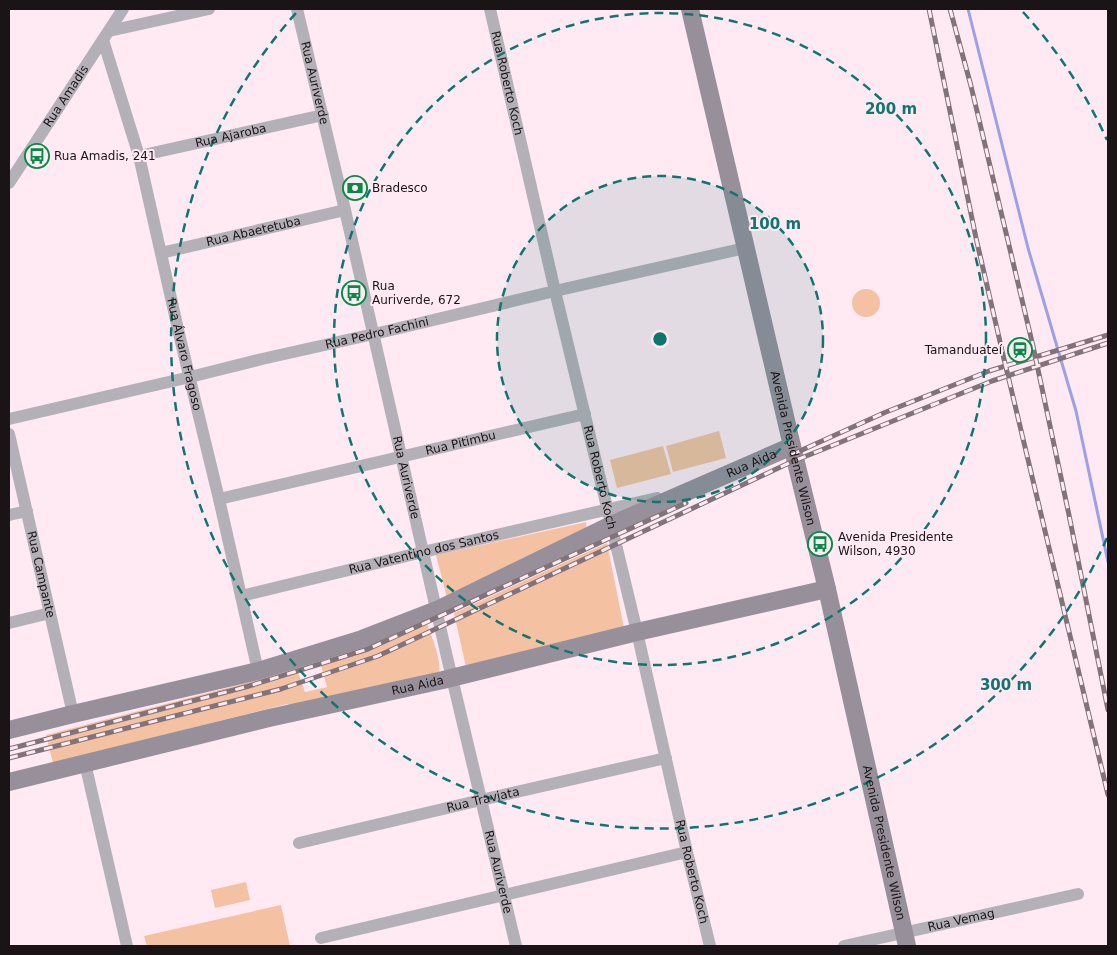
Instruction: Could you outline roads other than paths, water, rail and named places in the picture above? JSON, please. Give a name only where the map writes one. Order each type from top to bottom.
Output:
[{"type":"street","points":[[124,9],[133,26]]},
{"type":"street","name":"Rua Amadis","points":[[9,183],[124,9]]},
{"type":"street","points":[[106,35],[133,26],[209,9]]},
{"type":"street","name":"Rua Auriverde","points":[[297,9],[516,946]]},
{"type":"street","name":"Rua Roberto Koch","points":[[490,9],[554,291],[637,632],[710,946]]},
{"type":"street","name":"Avenida Presidente Wilson","points":[[690,9],[827,589],[905,939]]},
{"type":"street","name":"Rua Álvaro Fragoso","points":[[106,35],[139,156],[258,672]]},
{"type":"street","name":"Rua Ajaroba","points":[[139,156],[323,115]]},
{"type":"street","name":"Rua Abaetetuba","points":[[161,253],[345,210]]},
{"type":"street","name":"Rua Pedro Fachini","points":[[9,419],[745,248]]},
{"type":"street","name":"Rua Pitimbu","points":[[219,499],[585,414]]},
{"type":"street","name":"Rua Campante","points":[[9,434],[73,714]]},
{"type":"street","name":"Rua Aida","points":[[9,730],[258,672],[362,639],[437,610],[609,518],[690,490],[792,446]]},
{"type":"street","points":[[9,515],[26,511]]},
{"type":"street","name":"Rua Vatentino dos Santos","points":[[241,596],[423,552],[609,518]]},
{"type":"street","name":"Rua Aida","points":[[9,782],[269,718],[453,678],[637,632],[827,589]]},
{"type":"street","points":[[9,623],[50,613]]},
{"type":"street","name":"Rua Traviata","points":[[299,843],[666,758]]},
{"type":"street","points":[[85,763],[127,946]]},
{"type":"street","points":[[321,938],[687,852]]},
{"type":"street","name":"Rua Vemag","points":[[844,946],[905,939],[1078,894]]},
{"type":"waterway","points":[[968,9],[1028,248],[1076,411],[1108,562]]},
{"type":"railway","points":[[929,9],[976,238],[1108,795]]},
{"type":"railway","points":[[950,9],[971,86],[1033,346],[1108,710]]},
{"type":"railway","points":[[791,455],[886,412],[989,371],[1108,335]]},
{"type":"railway","points":[[9,758],[281,689],[378,656],[789,463],[992,381],[1108,343]]},
{"type":"railway","points":[[9,749],[249,686],[368,649],[686,503]]},
{"type":"place","name":"Rua Amadis, 241","points":[[37,156]]},
{"type":"place","name":"Bradesco","points":[[355,188]]},
{"type":"place","name":"Rua Auriverde, 672","points":[[354,293]]},
{"type":"place","name":"Tamanduateí","points":[[1020,350]]},
{"type":"place","name":"Avenida Presidente Wilson, 4930","points":[[820,544]]}]
